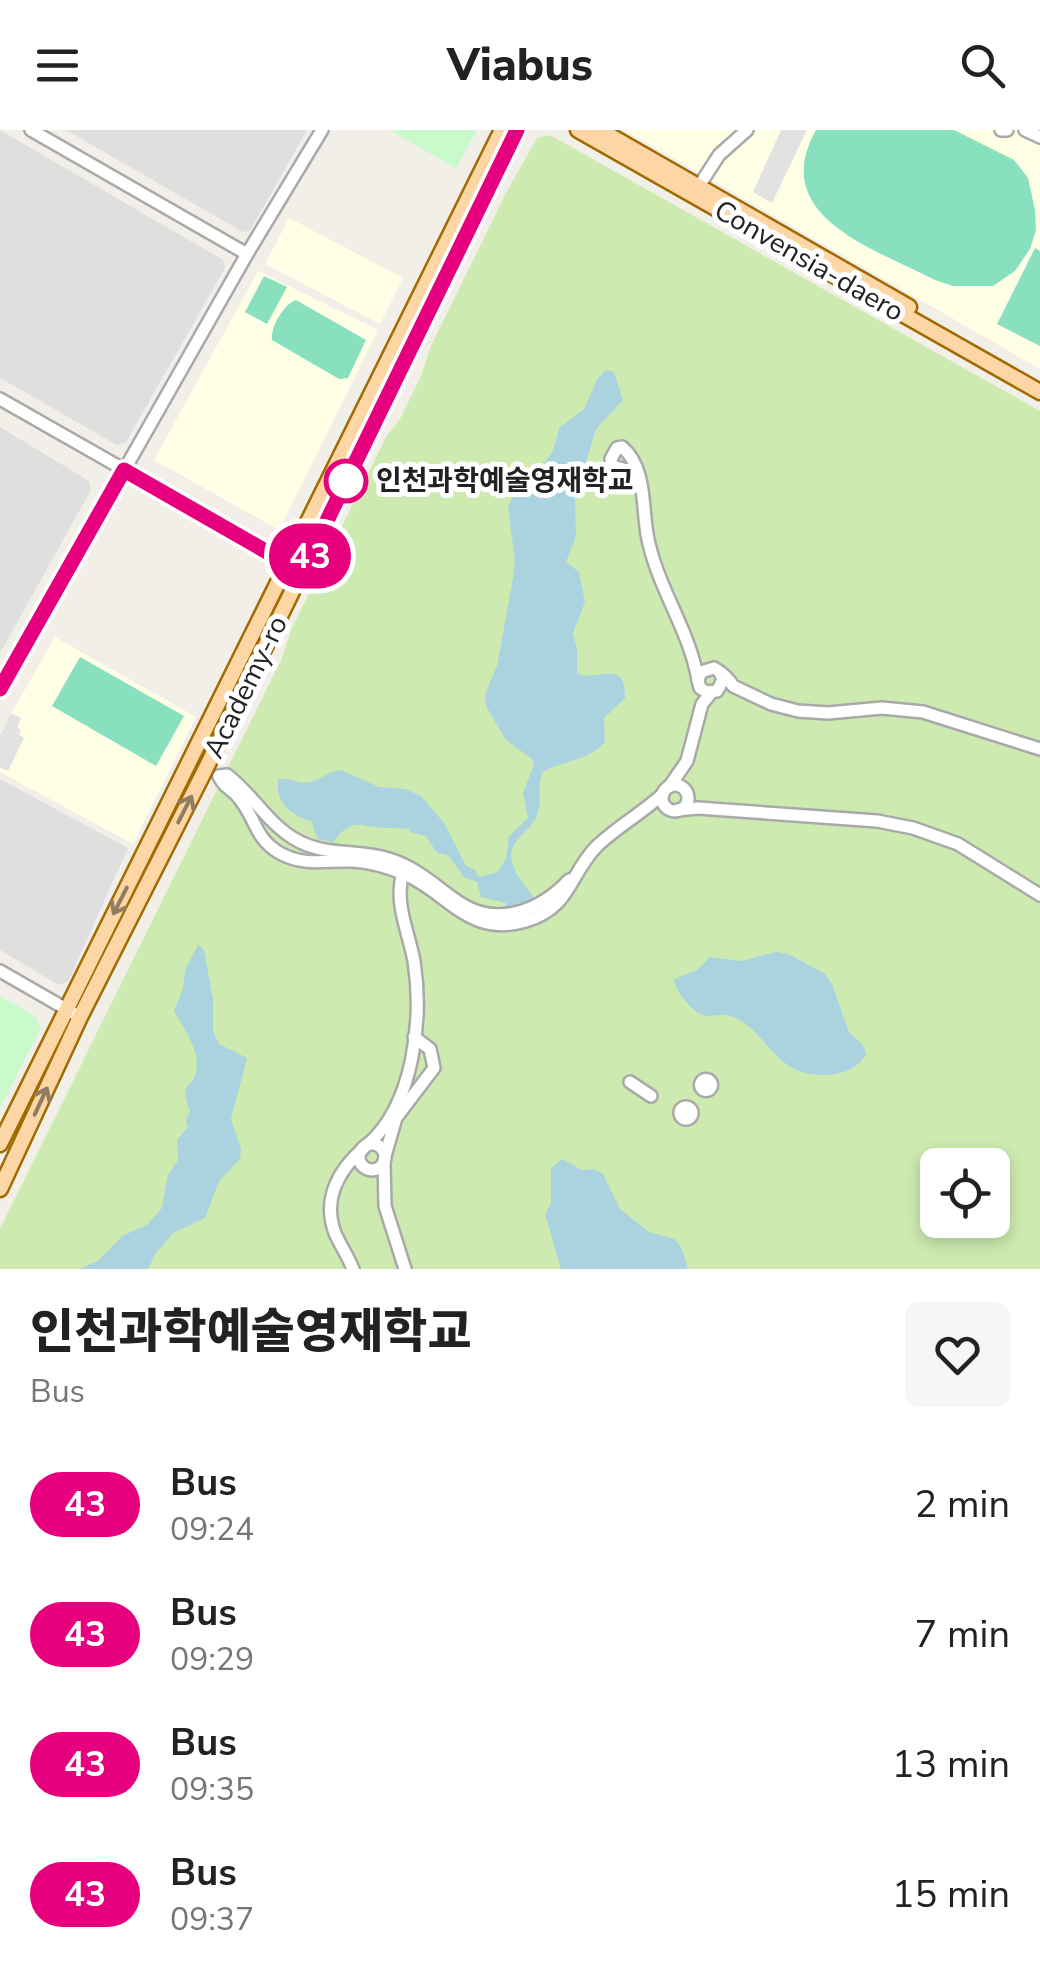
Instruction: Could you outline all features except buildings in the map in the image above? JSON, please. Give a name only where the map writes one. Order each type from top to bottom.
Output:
[{"type":"main road","name":"Academy-ro","points":[[0,1189],[73,1014],[286,562],[502,130]]},
{"type":"main road","name":"Academy-ro","points":[[0,1144],[73,1014],[302,572],[517,130]]},
{"type":"main road","name":"Convensia-daero","points":[[578,130],[1040,392]]},
{"type":"main road","name":"Convensia-daero","points":[[600,130],[1040,382]]},
{"type":"street","points":[[31,130],[247,254]]},
{"type":"street","points":[[1,685],[322,130]]},
{"type":"street","points":[[700,186],[719,155],[747,130]]},
{"type":"street","points":[[1025,130],[1040,137]]},
{"type":"street","points":[[0,398],[302,572]]},
{"type":"street","points":[[640,479],[653,560],[690,642],[700,712]]},
{"type":"street","points":[[690,642],[717,670],[721,689]]},
{"type":"street","points":[[698,682],[705,669],[717,670]]},
{"type":"street","points":[[698,682],[798,711],[828,713],[882,708],[923,712],[1040,749]]},
{"type":"street","points":[[721,689],[704,700],[694,746],[665,806],[675,810],[698,808],[877,820],[913,828],[958,844],[1040,895]]},
{"type":"street","points":[[404,869],[289,858],[258,834],[244,805],[219,776],[227,775],[240,785],[272,822],[296,840],[322,850],[372,854],[430,879],[471,909],[513,919],[543,908],[596,847],[676,788]]},
{"type":"street","points":[[676,788],[698,808]]},
{"type":"street","points":[[628,824],[685,806],[676,788]]},
{"type":"street","points":[[258,834],[272,822]]},
{"type":"street","points":[[289,858],[296,840]]},
{"type":"street","points":[[353,1269],[335,1234],[331,1213],[334,1187],[344,1166],[366,1146],[394,1110],[414,1037],[416,984],[398,894],[404,869]]},
{"type":"street","points":[[0,971],[73,1014]]},
{"type":"street","points":[[405,1269],[385,1206],[383,1181],[396,1118],[434,1068],[430,1049],[414,1037]]},
{"type":"street","points":[[630,1082],[651,1096]]},
{"type":"street","points":[[366,1146],[379,1146],[385,1159]]},
{"type":"street","points":[[366,1146],[360,1158],[383,1181]]},
{"type":"street","points":[[344,1166],[355,1163],[380,1168],[385,1159]]},
{"type":"shaded area","points":[[0,130],[223,260],[225,268],[126,442],[117,445],[0,378]]},
{"type":"shaded area","points":[[66,130],[307,130],[250,231],[243,232]]},
{"type":"shaded area","points":[[624,130],[1040,130],[1040,369],[773,215]]},
{"type":"shaded area","points":[[781,130],[807,130],[772,203],[753,192]]},
{"type":"shaded area","points":[[289,218],[403,278],[380,324],[265,264]]},
{"type":"shaded area","points":[[258,271],[378,330],[279,530],[154,460]]},
{"type":"shaded area","points":[[0,427],[89,481],[91,490],[0,653]]},
{"type":"shaded area","points":[[55,637],[196,717],[133,844],[0,772],[0,733]]},
{"type":"shaded area","points":[[11,713],[21,718],[17,727],[24,738],[8,771],[0,768],[0,735]]},
{"type":"shaded area","points":[[0,779],[128,848],[68,982],[59,985],[0,950]]},
{"type":"green space","points":[[477,130],[456,168],[394,133]]},
{"type":"green space","points":[[816,130],[954,130],[1014,160],[1028,178],[1035,210],[1036,230],[1030,249],[1015,271],[993,286],[953,286],[858,242],[817,208],[806,186],[805,160]]},
{"type":"green space","points":[[550,135],[1040,411],[1040,1269],[0,1269],[0,1229],[282,658],[291,630],[386,437],[400,419],[506,193],[537,138]]},
{"type":"green space","points":[[1035,248],[1040,251],[1040,346],[997,324]]},
{"type":"green space","points":[[264,276],[287,287],[267,324],[245,312]]},
{"type":"green space","points":[[296,300],[366,340],[348,378],[339,379],[272,340],[279,317]]},
{"type":"green space","points":[[80,657],[184,716],[156,766],[52,706]]},
{"type":"green space","points":[[0,996],[35,1016],[41,1028],[0,1108]]},
{"type":"water","points":[[606,370],[614,372],[623,400],[596,429],[575,498],[576,536],[566,562],[579,572],[585,602],[573,633],[577,673],[616,675],[621,678],[625,698],[604,718],[605,742],[598,749],[543,772],[537,816],[513,846],[511,855],[516,872],[537,902],[505,912],[506,903],[481,897],[477,882],[464,877],[448,855],[437,853],[426,836],[410,829],[357,825],[346,829],[333,842],[318,839],[311,821],[291,811],[282,801],[278,779],[307,783],[341,770],[379,787],[405,789],[421,796],[444,823],[466,866],[479,877],[498,872],[506,859],[509,836],[528,818],[523,793],[534,764],[506,740],[486,706],[485,694],[497,666],[515,561],[508,508],[517,485],[526,474],[542,466],[553,451],[559,428],[584,409],[598,378]]},
{"type":"water","points":[[198,945],[204,950],[213,999],[213,1031],[219,1044],[247,1058],[231,1119],[241,1149],[240,1159],[219,1181],[205,1218],[173,1233],[148,1269],[80,1269],[99,1260],[122,1236],[147,1225],[162,1208],[168,1175],[178,1160],[177,1140],[188,1127],[186,1089],[196,1074],[193,1045],[174,1011],[185,970]]},
{"type":"water","points":[[776,952],[824,973],[832,984],[849,1032],[863,1045],[866,1054],[852,1068],[831,1075],[798,1071],[740,1020],[727,1015],[700,1014],[683,998],[675,983],[674,979],[697,970],[710,957],[741,961]]},
{"type":"water","points":[[562,1159],[582,1170],[594,1169],[603,1174],[620,1209],[649,1232],[675,1239],[688,1269],[561,1269],[545,1214],[551,1203],[551,1168]]},
{"type":"bus line","name":"43","points":[[0,689],[124,470],[302,572],[517,130]]},
{"type":"place","name":"인천과학예술영재학교","points":[[346,481]]}]
